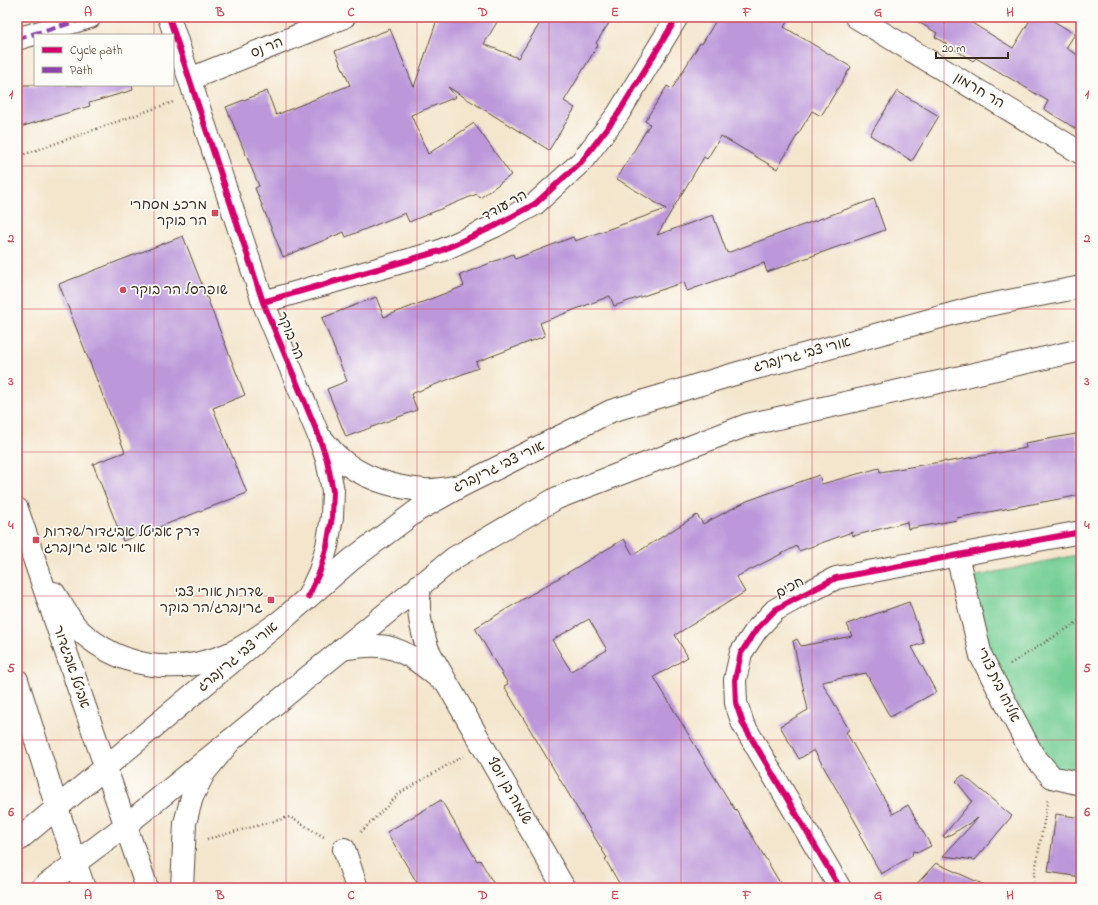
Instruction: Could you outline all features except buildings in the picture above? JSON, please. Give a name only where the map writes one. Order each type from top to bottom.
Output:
[{"type":"main road","points":[[17,39],[90,17]]},
{"type":"main road","name":"הר בוקר","points":[[169,17],[263,302],[318,434],[327,460],[333,491],[332,517],[324,558],[320,571],[308,597]]},
{"type":"main road","name":"הר נס","points":[[192,87],[344,17]]},
{"type":"main road","name":"הר עודד","points":[[263,302],[440,251],[494,226],[535,204],[582,161],[618,114],[676,17]]},
{"type":"main road","name":"הר חרמון","points":[[856,17],[1081,153]]},
{"type":"main road","name":"אורי צבי גרינברג","points":[[17,841],[281,621],[350,560],[418,510],[461,486],[611,411],[738,373],[973,308],[1081,287]]},
{"type":"main road","points":[[42,888],[75,861],[126,825],[420,584],[454,558],[557,498],[747,425],[1081,350]]},
{"type":"main road","name":"הר בוקר","points":[[318,434],[338,457],[359,472],[380,481],[403,487],[425,490],[461,486]]},
{"type":"main road","name":"אביטל אביגדור","points":[[17,509],[147,888]]},
{"type":"main road","name":"חכים","points":[[840,888],[743,724],[736,703],[735,680],[741,653],[757,629],[775,610],[836,578],[1081,532]]},
{"type":"main road","name":"אליהו בית צורי","points":[[957,555],[981,656],[1033,755],[1052,777]]},
{"type":"main road","points":[[36,564],[77,628],[108,651],[129,660],[158,667],[190,666],[226,655],[250,642],[281,621]]},
{"type":"main road","name":"שלמה בן יוסף","points":[[420,584],[418,605],[420,627],[428,650],[564,888]]},
{"type":"main road","name":"שלמה בן יוסף","points":[[342,649],[364,646],[381,646],[397,651],[418,661],[439,678],[453,694]]},
{"type":"main road","points":[[17,680],[84,888]]},
{"type":"main road","points":[[182,888],[185,823],[192,797],[204,773],[231,740]]},
{"type":"main road","points":[[1052,777],[1081,784]]},
{"type":"main road","points":[[344,849],[357,888]]},
{"type":"path","points":[[17,157],[192,87]]},
{"type":"path","points":[[992,676],[1081,620]]},
{"type":"path","points":[[183,845],[290,817],[344,849],[400,793],[483,745]]},
{"type":"path","points":[[1032,888],[1052,777]]},
{"type":"green space","points":[[1081,554],[1081,776],[1052,777],[981,656],[963,579]]},
{"type":"marked path","points":[[17,39],[90,17]]},
{"type":"cycle path","points":[[169,17],[263,302],[318,434],[327,460],[333,491],[332,517],[327,546],[320,571],[308,597]]},
{"type":"cycle path","points":[[263,302],[440,251],[495,226],[535,204],[582,161],[618,114],[677,17]]},
{"type":"cycle path","points":[[840,888],[743,724],[736,703],[735,680],[741,653],[757,629],[775,610],[836,578],[1081,532]]},
{"type":"place","name":"מרכז מסחרי הר בוקר","points":[[215,213]]},
{"type":"place","name":"שופרסל הר בוקר","points":[[123,290]]},
{"type":"place","name":"דרך אביטל אביגדור/שדרות אורי אבי גרינברג","points":[[36,540]]},
{"type":"place","name":"שדרות אורי צבי גרינברג/הר בוקר","points":[[271,600]]}]
